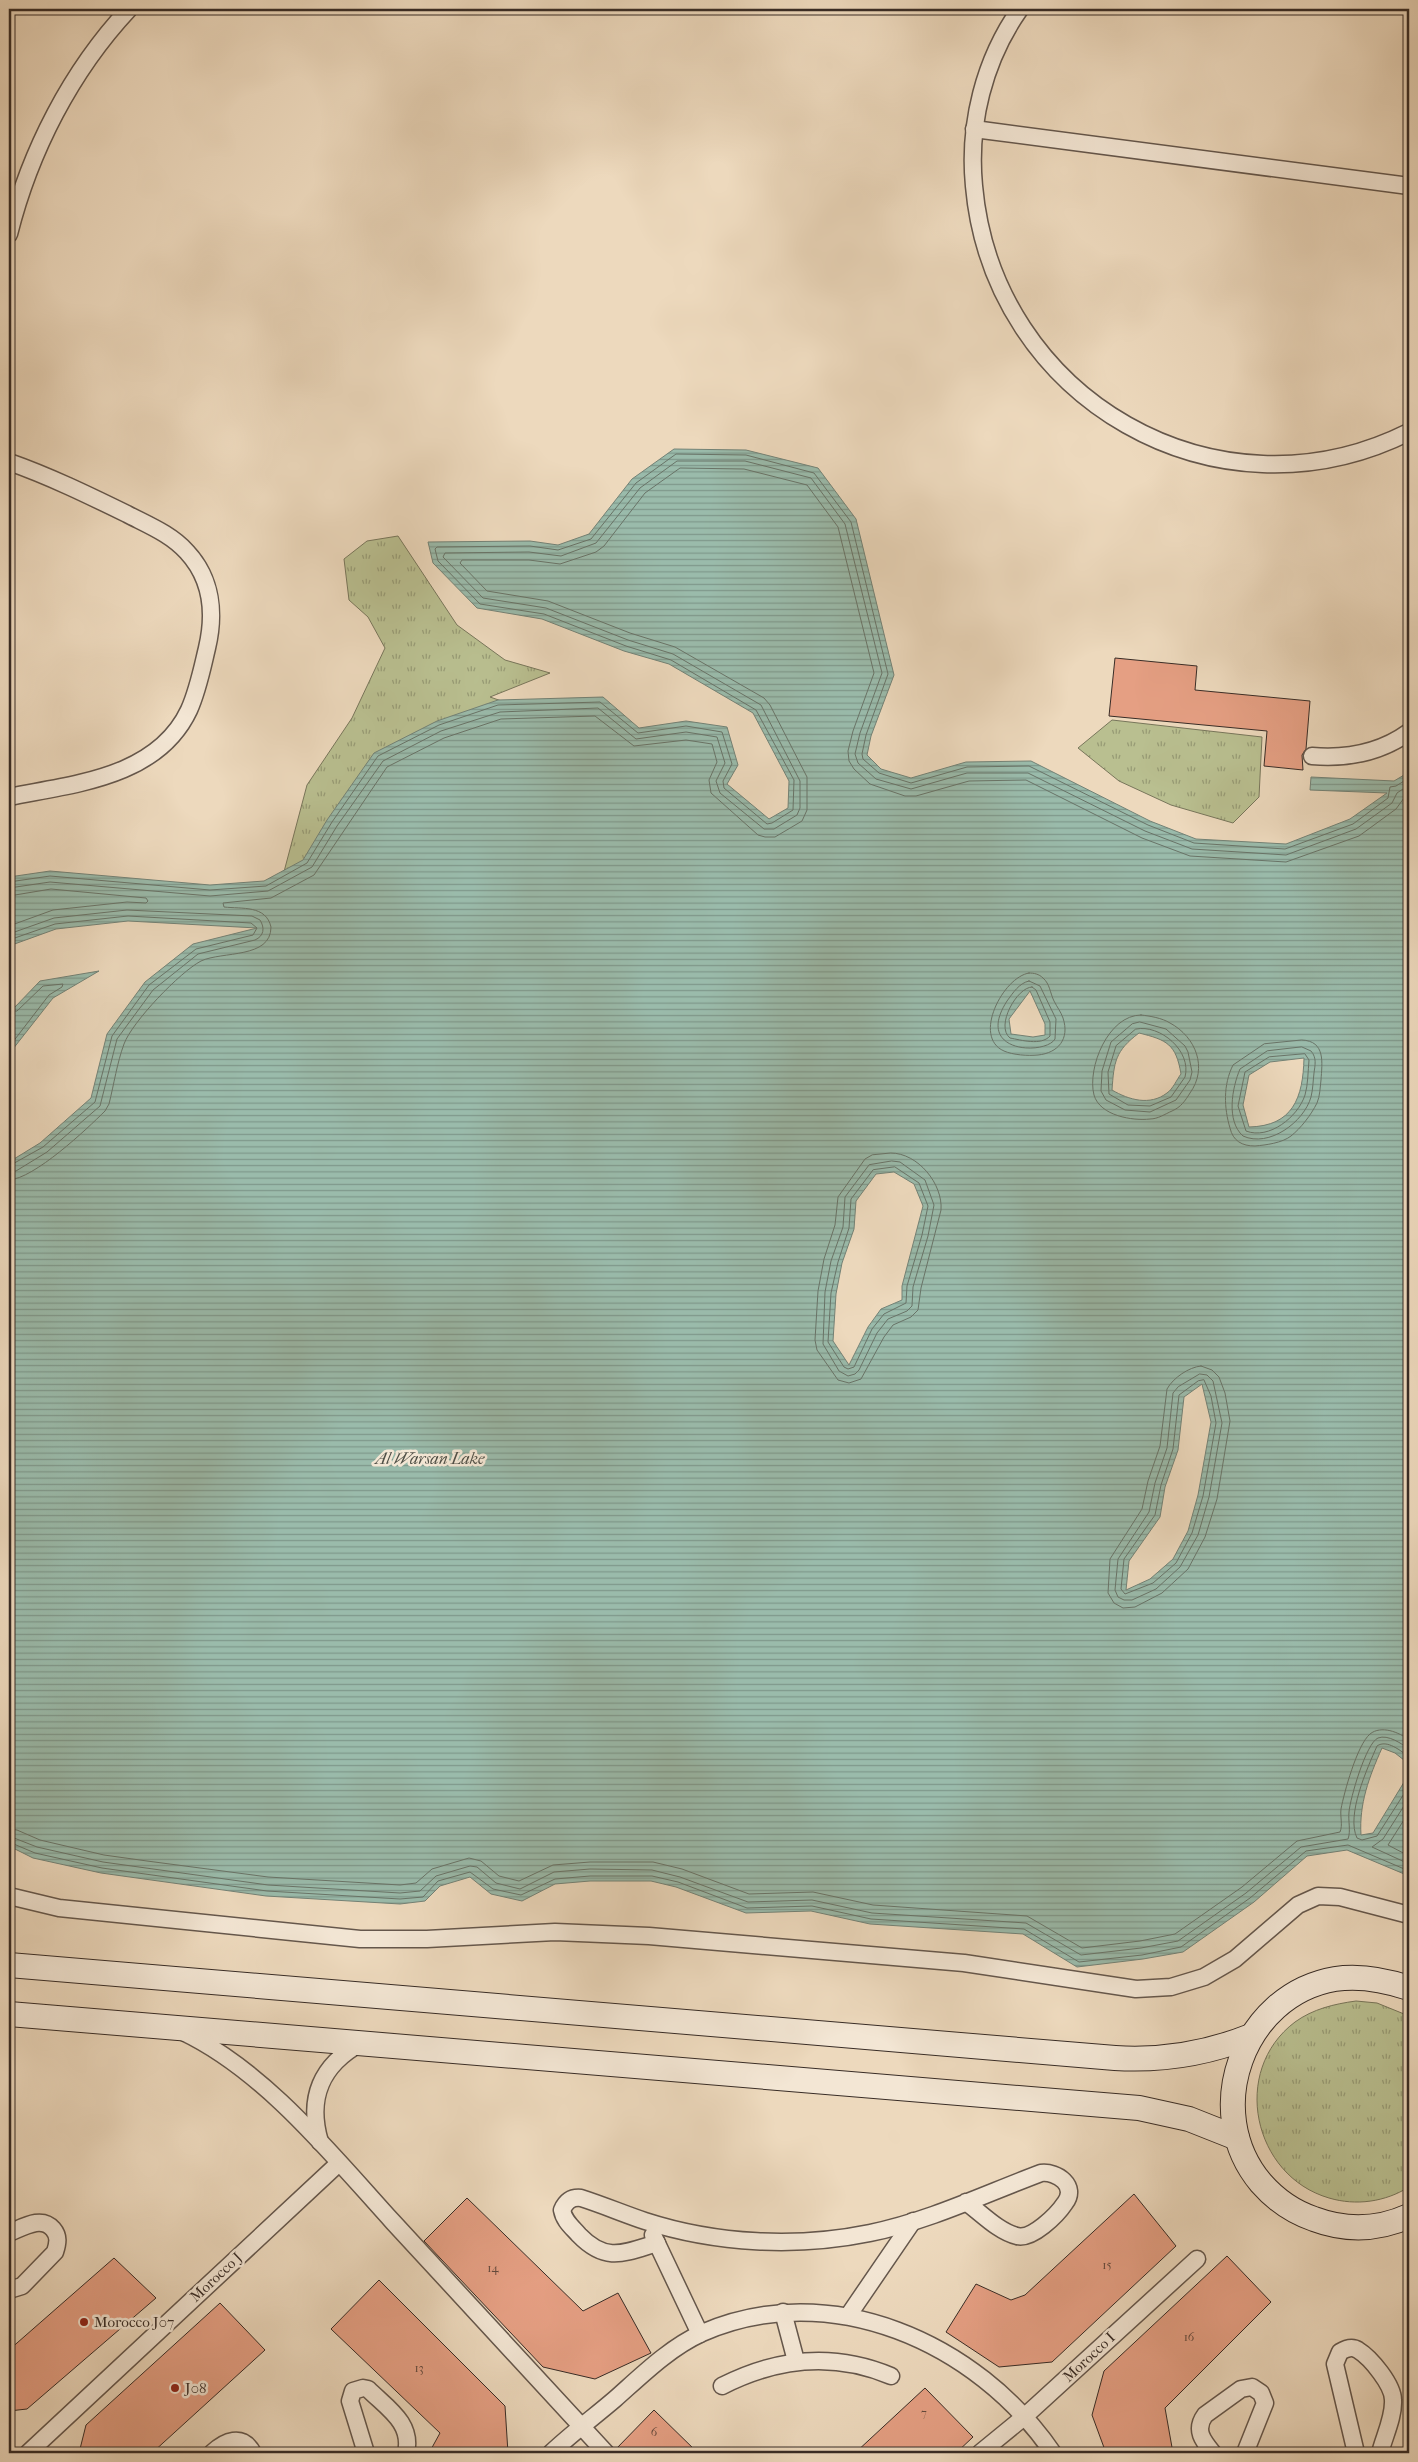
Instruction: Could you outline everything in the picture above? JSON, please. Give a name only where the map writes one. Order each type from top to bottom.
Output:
[{"type":"street","points":[[9,234],[26,178],[58,109],[99,45],[129,9]]},
{"type":"street","points":[[1020,9],[993,57],[981,96],[974,128],[973,173],[978,217],[990,260],[1025,329],[1042,352],[1079,391],[1100,408],[1141,434],[1186,452],[1235,462],[1260,464],[1328,459],[1370,448],[1409,432]]},
{"type":"street","points":[[974,128],[1409,186]]},
{"type":"street","points":[[9,462],[106,504],[177,542],[197,564],[204,578],[211,606],[212,621],[196,692],[189,711],[178,726],[152,753],[120,772],[102,778],[9,797]]},
{"type":"street","points":[[1312,756],[1332,758],[1372,751],[1390,744],[1409,732]]},
{"type":"street","points":[[9,1896],[59,1908],[360,1939],[393,1940],[508,1934],[602,1933],[916,1958],[1013,1969],[1136,1990],[1171,1987],[1204,1977],[1234,1959],[1298,1905],[1318,1896],[1340,1897],[1409,1915]]},
{"type":"street","points":[[9,1965],[1115,2058],[1161,2059],[1184,2056],[1222,2047],[1251,2036]]},
{"type":"street","points":[[1409,1988],[1386,1980],[1360,1977],[1334,1979],[1310,1987],[1287,1999],[1267,2016],[1251,2036],[1240,2060],[1233,2086],[1232,2112],[1237,2138],[1255,2175],[1285,2205],[1305,2216],[1327,2224],[1350,2228],[1373,2227],[1409,2232]]},
{"type":"street","points":[[9,2014],[1138,2108],[1189,2119],[1237,2138]]},
{"type":"street","points":[[174,2028],[205,2043],[241,2067],[320,2142],[606,2453]]},
{"type":"street","points":[[320,2142],[314,2113],[320,2084],[337,2060],[361,2043]]},
{"type":"street","name":"Morocco J","points":[[28,2453],[339,2163]]},
{"type":"street","points":[[657,2243],[615,2254],[596,2250],[588,2245],[566,2221],[562,2210],[571,2198],[582,2198],[647,2222],[697,2234],[740,2240],[784,2242],[827,2240],[870,2233],[912,2221],[1041,2173],[1055,2173],[1061,2177],[1068,2189],[1066,2203],[1036,2232],[1023,2237],[1009,2233],[966,2202]]},
{"type":"street","points":[[1373,2227],[1409,2216]]},
{"type":"street","points":[[848,2316],[912,2221]]},
{"type":"street","points":[[647,2222],[700,2334]]},
{"type":"street","points":[[9,2233],[31,2224],[44,2223],[50,2227],[58,2238],[56,2252],[22,2286],[9,2290]]},
{"type":"street","name":"Morocco I","points":[[980,2453],[1024,2417],[1197,2259]]},
{"type":"street","points":[[551,2453],[651,2368],[700,2334],[741,2320],[784,2312],[827,2312],[848,2316],[881,2325],[943,2352],[971,2370],[1024,2417],[1052,2453]]},
{"type":"street","points":[[784,2312],[796,2361]]},
{"type":"street","points":[[1352,2348],[1358,2350],[1383,2376],[1392,2390],[1393,2406],[1379,2453],[1356,2451],[1335,2364],[1340,2352],[1352,2348]]},
{"type":"street","points":[[722,2386],[766,2367],[796,2361],[816,2360],[856,2364],[891,2376]]},
{"type":"street","points":[[1213,2453],[1201,2437],[1201,2420],[1205,2415],[1241,2389],[1252,2387],[1261,2393],[1265,2403],[1245,2453]]},
{"type":"street","points":[[366,2453],[350,2401],[350,2396],[357,2388],[368,2389],[403,2424],[408,2440],[406,2453]]},
{"type":"street","points":[[212,2453],[228,2440],[244,2442],[253,2453]]},
{"type":"green space","points":[[398,536],[457,625],[505,660],[550,673],[490,697],[556,720],[281,883],[307,785],[352,718],[385,648],[368,617],[349,600],[344,559],[367,541]]},
{"type":"green space","points":[[1112,720],[1262,737],[1259,797],[1233,823],[1171,805],[1119,781],[1078,748]]},
{"type":"green space","points":[[1356,2001],[1377,2003],[1409,2016],[1409,2187],[1380,2199],[1350,2202],[1329,2198],[1303,2186],[1282,2168],[1268,2146],[1259,2120],[1257,2093],[1262,2067],[1275,2043],[1295,2022],[1324,2008]]},
{"type":"water","name":"Al Warsan Lake","points":[[674,449],[746,450],[818,468],[856,519],[894,675],[871,736],[867,755],[881,769],[911,778],[966,762],[1031,761],[1150,821],[1196,839],[1286,844],[1350,819],[1387,793],[1310,790],[1311,777],[1394,781],[1409,772],[1409,1764],[1395,1753],[1382,1748],[1363,1801],[1361,1835],[1373,1833],[1409,1774],[1409,1876],[1347,1850],[1307,1856],[1254,1902],[1183,1952],[1077,1967],[1023,1934],[870,1924],[811,1911],[746,1913],[676,1887],[651,1881],[590,1881],[555,1884],[522,1901],[491,1894],[470,1877],[440,1886],[425,1901],[400,1904],[266,1896],[101,1873],[33,1858],[9,1846],[9,1162],[40,1143],[91,1098],[107,1034],[145,982],[193,944],[257,928],[128,921],[56,929],[9,946],[9,877],[50,871],[210,885],[264,881],[303,860],[327,820],[374,753],[437,721],[498,700],[603,697],[639,728],[686,721],[727,727],[738,765],[727,784],[769,819],[788,808],[789,781],[753,713],[669,664],[624,651],[542,619],[477,608],[433,563],[428,542],[530,541],[558,545],[589,534],[632,479]],"holes":[[[1030,991],[1045,1024],[1045,1035],[1033,1037],[1011,1034],[1009,1019]],[[1139,1033],[1157,1038],[1169,1045],[1173,1050],[1181,1074],[1167,1093],[1154,1099],[1140,1100],[1125,1097],[1112,1090],[1117,1058],[1131,1039]],[[1304,1058],[1298,1097],[1293,1107],[1276,1121],[1249,1127],[1243,1105],[1249,1075],[1270,1062]],[[894,1172],[914,1184],[923,1206],[902,1286],[902,1300],[881,1309],[868,1327],[849,1365],[833,1341],[836,1294],[842,1263],[854,1229],[856,1201],[876,1174]],[[1202,1384],[1211,1422],[1198,1495],[1188,1531],[1173,1559],[1150,1579],[1126,1590],[1129,1561],[1160,1517],[1165,1487],[1178,1450],[1184,1397]]]},
{"type":"water","points":[[99,971],[53,998],[9,1054],[9,1006],[14,1008],[40,981]]},
{"type":"building","points":[[1115,658],[1197,666],[1195,690],[1310,701],[1306,749],[1302,755],[1303,770],[1264,766],[1267,731],[1109,716]]},
{"type":"building","points":[[1134,2194],[1176,2246],[1052,2362],[999,2367],[946,2332],[976,2284],[1011,2300],[1025,2295]]},
{"type":"building","points":[[467,2198],[583,2311],[618,2293],[651,2353],[595,2379],[543,2367],[424,2241]]},
{"type":"building","points":[[1227,2256],[1271,2302],[1165,2408],[1173,2453],[1106,2453],[1092,2415],[1104,2371]]},
{"type":"building","name":"Morocco J07","points":[[114,2258],[156,2298],[27,2409],[9,2411],[9,2350]]},
{"type":"building","points":[[379,2280],[505,2406],[508,2453],[429,2453],[440,2433],[331,2329]]},
{"type":"building","name":"J08","points":[[220,2303],[265,2350],[152,2453],[79,2453],[86,2425]]},
{"type":"building","points":[[925,2388],[973,2437],[956,2453],[855,2453]]},
{"type":"building","points":[[654,2410],[698,2453],[616,2453],[615,2450]]},
{"type":"place","name":"Morocco J07","points":[[84,2322]]},
{"type":"place","name":"J08","points":[[175,2388]]}]
